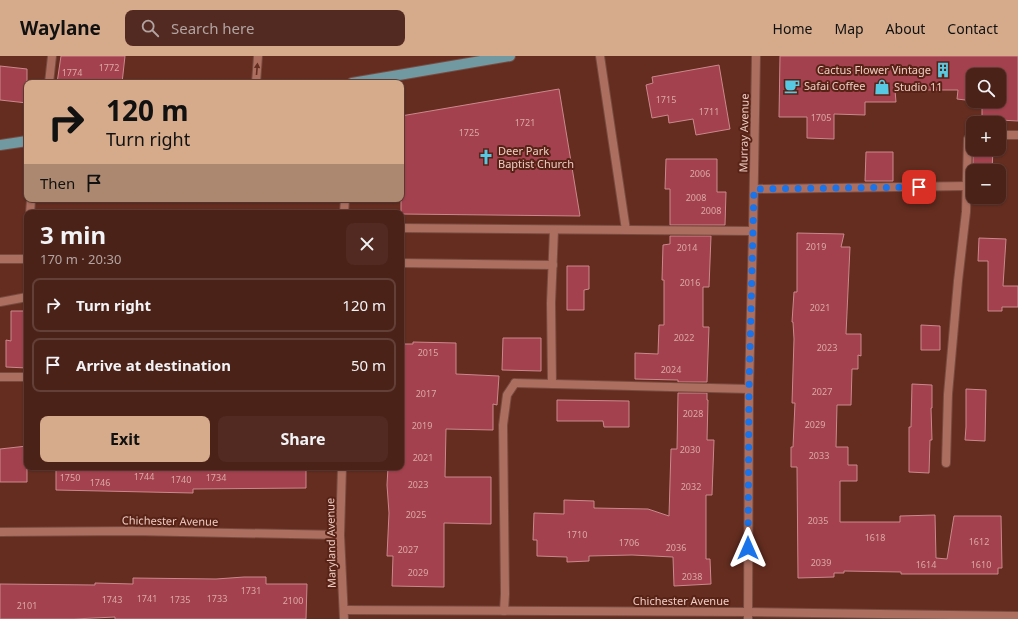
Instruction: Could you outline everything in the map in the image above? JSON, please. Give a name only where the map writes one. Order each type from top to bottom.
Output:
[{"type":"main road","points":[[367,80],[464,60],[510,56]]},
{"type":"main road","points":[[0,145],[24,141]]},
{"type":"street","points":[[49,80],[52,56]]},
{"type":"street","points":[[256,80],[258,56]]},
{"type":"street","points":[[600,56],[626,230]]},
{"type":"street","name":"Murray Avenue","points":[[748,616],[749,389],[756,56]]},
{"type":"street","points":[[1006,135],[1018,135]]},
{"type":"street","points":[[754,189],[966,186]]},
{"type":"street","points":[[946,463],[948,394],[966,204]]},
{"type":"street","points":[[404,228],[753,231]]},
{"type":"street","points":[[552,384],[554,230]]},
{"type":"street","points":[[0,259],[24,260]]},
{"type":"street","points":[[404,263],[553,265]]},
{"type":"street","points":[[0,302],[24,298]]},
{"type":"street","points":[[0,377],[24,377]]},
{"type":"street","points":[[504,612],[506,594],[503,425],[507,395],[515,383],[749,389]]},
{"type":"street","name":"Maryland Avenue","points":[[342,470],[340,535],[344,619]]},
{"type":"street","name":"Chichester Avenue","points":[[0,532],[131,531],[340,535]]},
{"type":"street","name":"Chichester Avenue","points":[[344,610],[504,612],[550,615],[1018,616]]},
{"type":"building","points":[[61,56],[125,56],[122,80],[57,80]]},
{"type":"building","points":[[780,56],[1018,56],[1018,121],[1006,120],[1006,116],[982,116],[982,108],[1006,108],[1006,68],[966,68],[966,100],[957,99],[958,90],[895,90],[896,102],[865,102],[865,115],[834,114],[834,139],[807,138],[807,117],[779,117]]},
{"type":"building","points":[[719,65],[730,129],[696,135],[693,119],[669,123],[668,115],[652,118],[646,85],[653,83],[652,77]]},
{"type":"building","points":[[0,66],[27,69],[27,80],[24,80],[24,103],[0,100]]},
{"type":"building","name":"Deer Park Baptist Church","points":[[559,89],[580,216],[404,214],[404,210],[401,210],[401,202],[404,202],[404,115]]},
{"type":"building","points":[[866,152],[893,152],[893,181],[865,181]]},
{"type":"building","points":[[973,156],[993,156],[992,164],[973,164]]},
{"type":"building","points":[[666,159],[717,159],[717,192],[726,192],[725,225],[670,225],[670,189],[665,189]]},
{"type":"building","points":[[797,233],[844,234],[841,247],[850,247],[846,334],[861,334],[861,356],[858,355],[858,369],[852,369],[851,405],[837,405],[836,447],[848,447],[848,465],[857,465],[857,481],[840,481],[840,522],[900,522],[900,516],[935,515],[936,558],[947,559],[954,516],[1001,516],[1002,568],[998,568],[998,574],[901,574],[901,572],[844,571],[844,573],[834,573],[834,577],[798,578],[797,467],[791,467],[791,447],[793,447],[795,403],[792,403],[794,339],[792,322],[794,292],[797,292]]},
{"type":"building","points":[[670,236],[711,236],[709,287],[703,287],[703,327],[709,327],[707,382],[678,382],[678,380],[635,379],[635,353],[658,354],[659,325],[664,325],[664,280],[662,280],[663,245],[670,244]]},
{"type":"building","points":[[979,238],[1006,239],[1003,286],[1018,286],[1018,307],[1002,307],[1002,311],[988,311],[988,261],[978,261]]},
{"type":"building","points":[[567,266],[589,266],[589,289],[584,290],[584,310],[567,310]]},
{"type":"building","points":[[11,311],[24,311],[24,368],[6,367],[6,340],[11,341]]},
{"type":"building","points":[[921,325],[940,326],[940,350],[921,350]]},
{"type":"building","points":[[503,338],[541,338],[541,371],[502,370]]},
{"type":"building","points":[[413,342],[456,343],[456,374],[499,376],[497,405],[493,404],[493,430],[446,429],[445,477],[491,477],[491,524],[444,523],[444,587],[392,586],[393,556],[387,556],[389,513],[387,485],[388,470],[404,470],[404,344],[413,344]]},
{"type":"building","points":[[912,384],[932,385],[932,440],[930,440],[929,473],[909,472],[909,427],[911,427]]},
{"type":"building","points":[[966,389],[986,390],[985,441],[965,440]]},
{"type":"building","points":[[678,393],[707,393],[707,440],[714,440],[712,495],[706,495],[706,559],[710,559],[711,584],[674,586],[673,557],[632,555],[589,556],[589,561],[567,562],[567,557],[537,556],[537,540],[533,540],[534,513],[564,514],[564,500],[594,501],[594,508],[648,509],[669,516],[671,449],[677,449]]},
{"type":"building","points":[[557,400],[629,401],[629,427],[604,427],[603,421],[557,421]]},
{"type":"building","points":[[24,446],[24,470],[27,470],[27,482],[0,482],[0,449]]},
{"type":"building","points":[[56,470],[306,470],[306,488],[193,489],[193,493],[56,490]]},
{"type":"building","points":[[266,577],[266,584],[307,584],[306,619],[115,619],[115,617],[74,619],[0,619],[0,584],[133,584],[133,578],[216,579]]},
{"type":"place","name":"Cactus Flower Vintage","points":[[943,70]]},
{"type":"place","name":"Safai Coffee","points":[[792,86]]},
{"type":"place","name":"Studio 11","points":[[882,87]]},
{"type":"place","name":"Deer Park Baptist Church","points":[[486,157]]},
{"type":"route","points":[[748,548],[749,389],[754,189],[919,187]]}]
